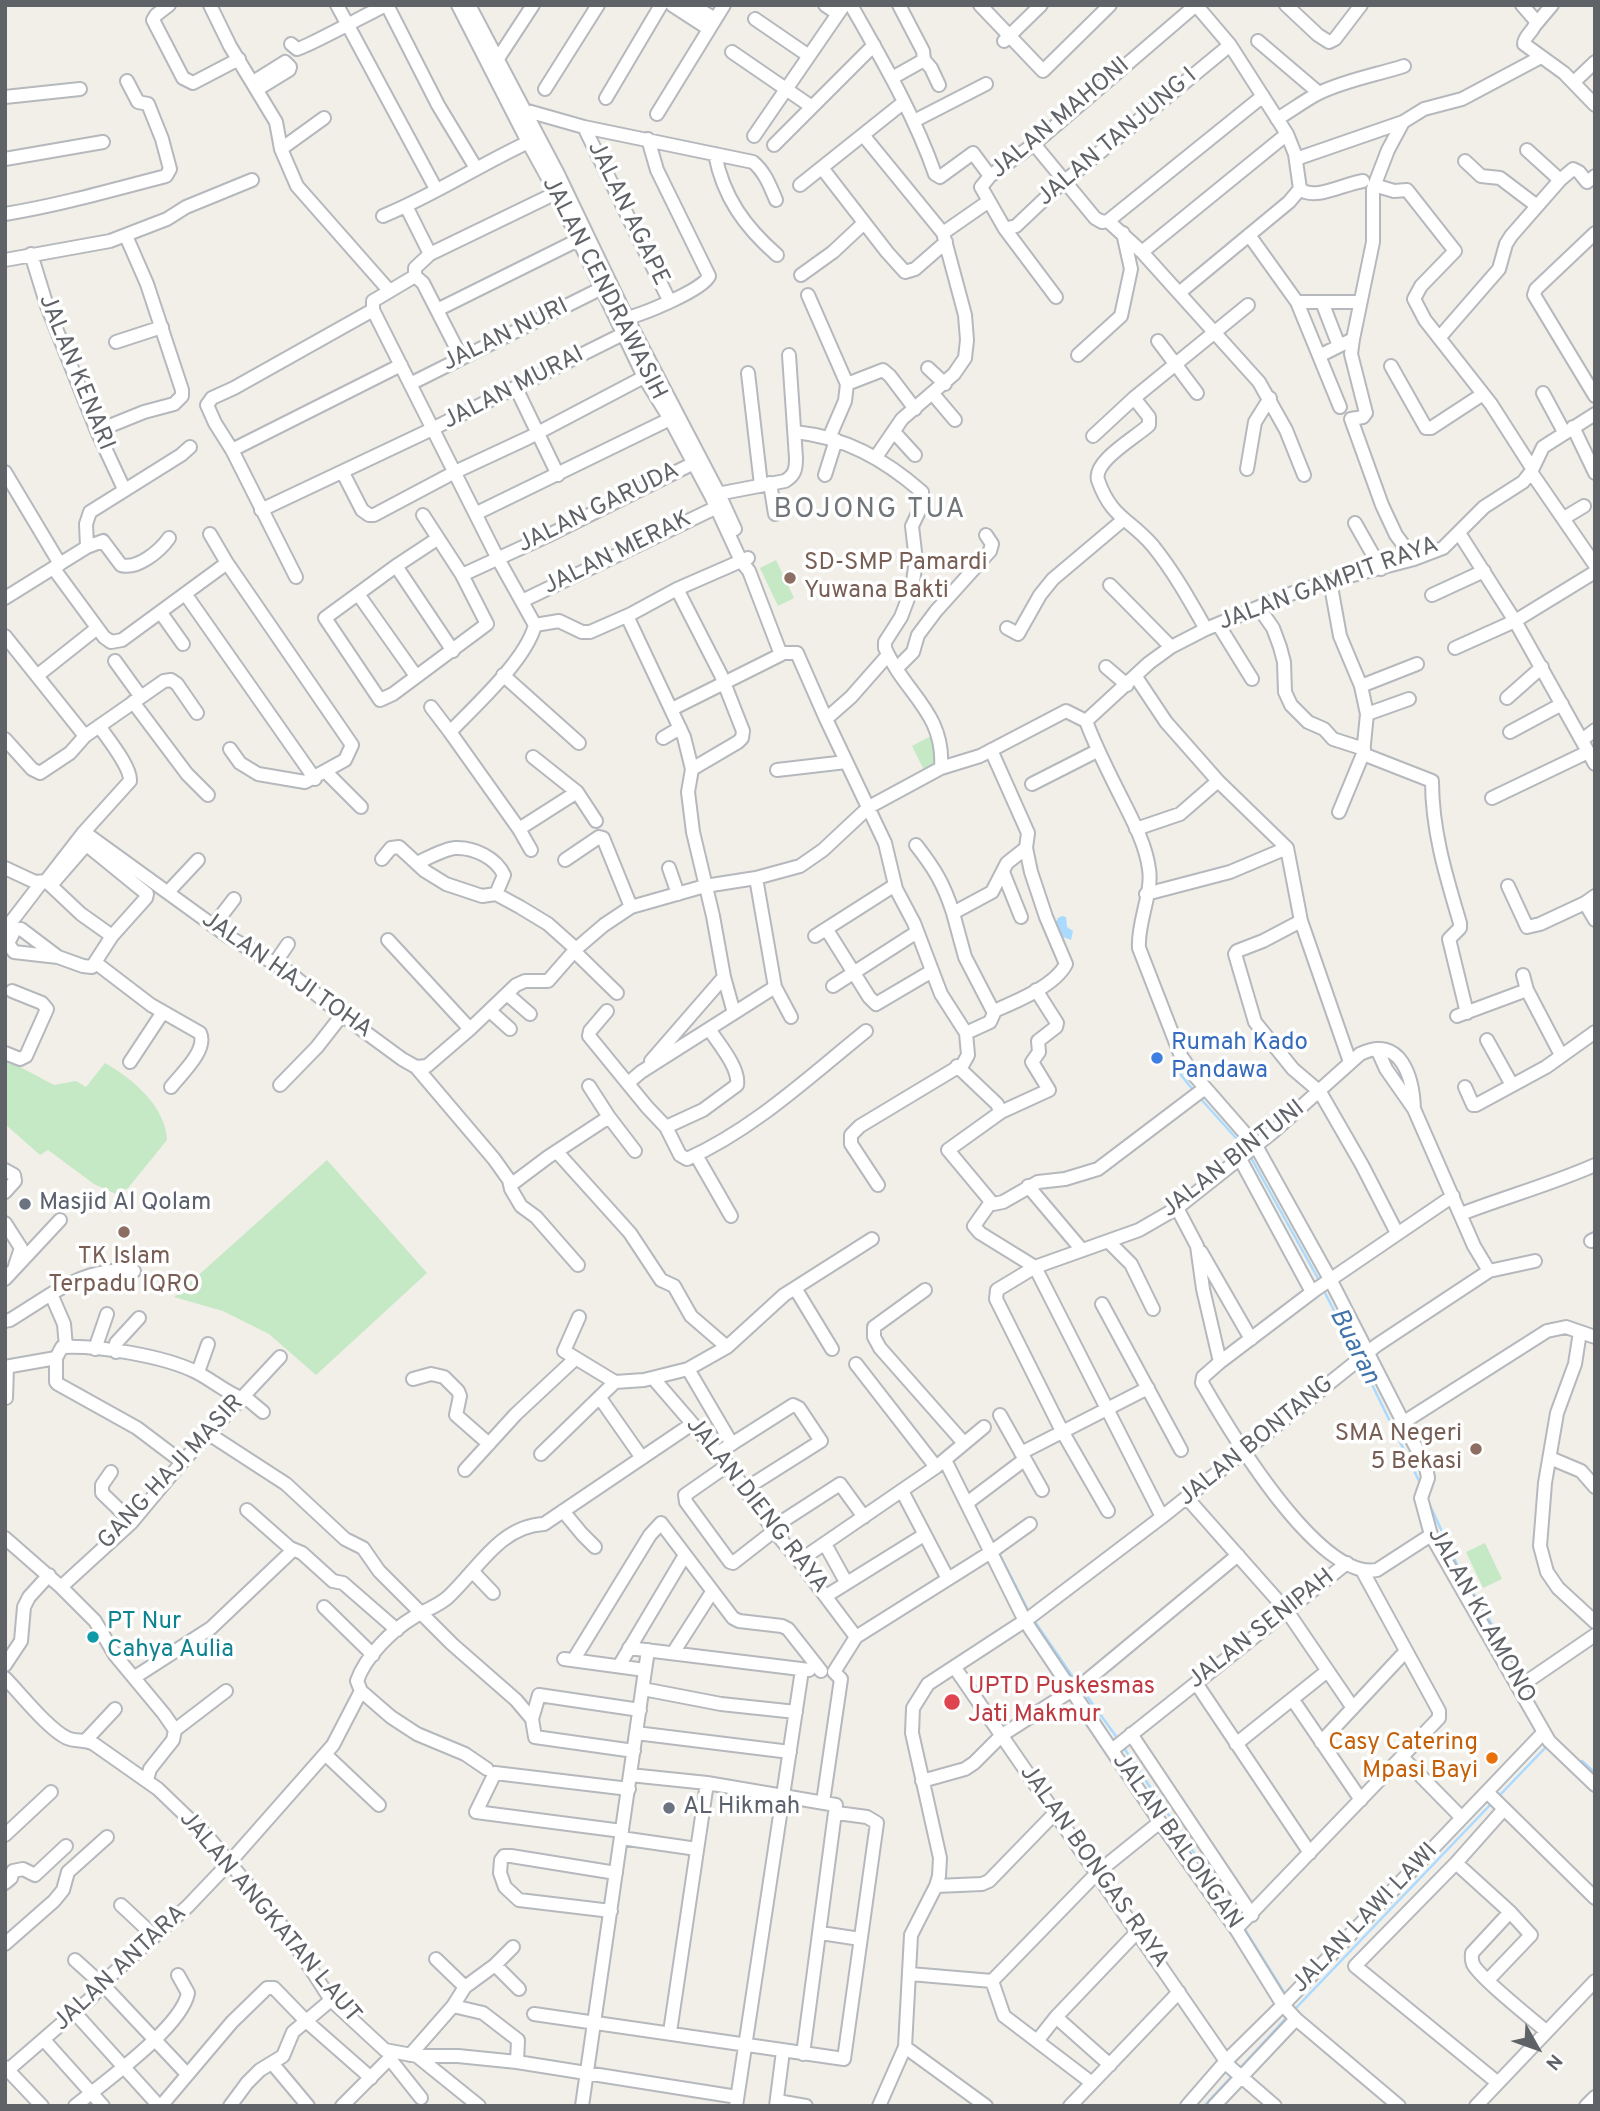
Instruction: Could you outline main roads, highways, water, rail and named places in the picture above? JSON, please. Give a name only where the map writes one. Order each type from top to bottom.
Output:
[{"type":"water","points":[[1062,916],[1066,917],[1067,927],[1073,931],[1071,940],[1058,935],[1054,926]]},
{"type":"waterway","name":"Buaran","points":[[1178,1071],[1193,1090]]},
{"type":"waterway","name":"Buaran","points":[[1200,1098],[1244,1147]]},
{"type":"waterway","name":"Buaran","points":[[1250,1156],[1320,1282]]},
{"type":"waterway","name":"Buaran","points":[[1324,1291],[1358,1357]]},
{"type":"waterway","name":"Buaran","points":[[1361,1362],[1421,1485]]},
{"type":"waterway","name":"Buaran","points":[[1428,1501],[1460,1571],[1523,1676]]},
{"type":"waterway","points":[[974,1504],[995,1545]]},
{"type":"waterway","points":[[998,1551],[1030,1614]]},
{"type":"waterway","points":[[1033,1619],[1077,1683]]},
{"type":"waterway","points":[[1081,1688],[1118,1739]]},
{"type":"waterway","points":[[1498,1797],[1546,1747]]},
{"type":"waterway","points":[[1124,1748],[1239,1920]]},
{"type":"waterway","name":"Buaran","points":[[1582,1761],[1595,1773]]},
{"type":"waterway","points":[[1295,2009],[1491,1804]]},
{"type":"waterway","points":[[1244,1928],[1287,1997]]},
{"type":"waterway","points":[[1240,2068],[1288,2016]]},
{"type":"waterway","points":[[1204,2106],[1233,2075]]},
{"type":"place","name":"SD-SMP Pamardi Yuwana Bakti","points":[[790,578]]},
{"type":"place","name":"Rumah Kado Pandawa","points":[[1157,1058]]},
{"type":"place","name":"Masjid Al Qolam","points":[[25,1204]]},
{"type":"place","name":"TK Islam Terpadu IQRO","points":[[124,1232]]},
{"type":"place","name":"SMA Negeri 5 Bekasi","points":[[1476,1449]]},
{"type":"place","name":"PT Nur Cahya Aulia","points":[[93,1637]]},
{"type":"place","name":"UPTD Puskesmas Jati Makmur","points":[[952,1702]]},
{"type":"place","name":"Casy Catering Mpasi Bayi","points":[[1492,1758]]},
{"type":"place","name":"AL Hikmah","points":[[669,1808]]},
{"type":"district","name":"BOJONG TUA","points":[[870,511]]}]
